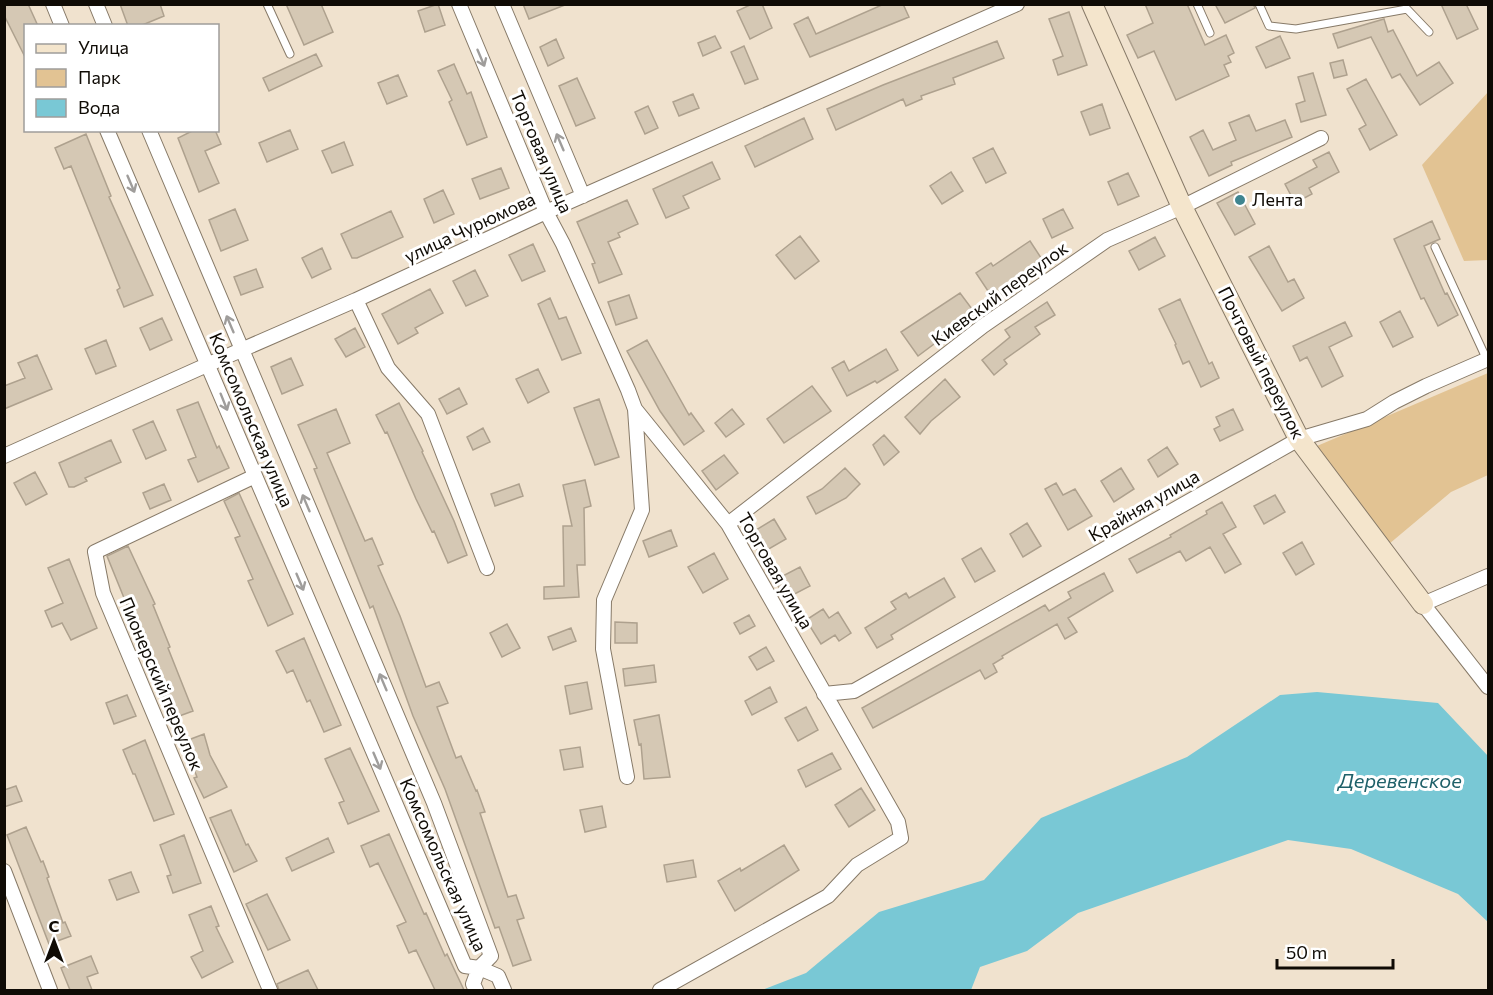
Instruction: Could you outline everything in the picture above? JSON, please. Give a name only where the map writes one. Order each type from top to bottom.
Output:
[{"type":"street","points":[[53,4],[61,24]]},
{"type":"street","points":[[96,4],[104,24]]},
{"type":"street","name":"Торговая улица","points":[[459,4],[546,212],[567,254],[635,409],[728,524],[898,822],[901,838],[857,865],[828,896],[660,990]]},
{"type":"street","name":"Торговая улица","points":[[502,4],[583,196]]},
{"type":"street","name":"улица Чурюмова","points":[[4,456],[356,300],[546,212],[1017,4]]},
{"type":"street","name":"Почтовый переулок","points":[[1092,4],[1182,207],[1299,439],[1488,687]]},
{"type":"street","name":"Комсомольская улица","points":[[108,132],[465,966],[479,968],[491,956],[434,803],[150,132]]},
{"type":"street","name":"Киевский переулок","points":[[728,524],[983,326],[1107,240],[1182,207],[1321,138]]},
{"type":"street","points":[[356,300],[388,368],[428,414],[487,568]]},
{"type":"street","name":"Крайняя улица","points":[[824,694],[854,691],[1299,439],[1367,419],[1415,391],[1488,360]]},
{"type":"street","points":[[627,777],[603,649],[604,600],[642,510],[635,409]]},
{"type":"street","name":"Пионерский переулок","points":[[255,476],[96,552],[103,593],[270,990]]},
{"type":"street","points":[[1423,604],[1488,576]]},
{"type":"street","points":[[4,871],[50,990]]},
{"type":"street","points":[[476,990],[473,984],[479,968],[498,976],[504,990]]},
{"type":"lane","points":[[267,4],[290,54]]},
{"type":"lane","points":[[1197,4],[1210,33]]},
{"type":"lane","points":[[1259,4],[1269,26],[1296,29],[1407,9],[1429,32]]},
{"type":"lane","points":[[1435,247],[1488,360]]},
{"type":"green space","points":[[1488,92],[1488,260],[1464,261],[1422,165]]},
{"type":"green space","points":[[1488,373],[1488,475],[1451,492],[1389,544],[1317,446]]},
{"type":"water","name":"Деревенское","points":[[1317,692],[1438,703],[1488,756],[1488,922],[1458,894],[1351,849],[1288,840],[1078,913],[1027,951],[980,967],[971,990],[762,990],[806,973],[879,912],[984,880],[1041,818],[1187,757],[1280,695]]},
{"type":"building","points":[[4,4],[28,4],[37,24],[24,24],[24,55],[4,15]]},
{"type":"building","points":[[120,4],[160,4],[164,16],[145,24],[127,24]]},
{"type":"building","points":[[286,4],[321,4],[333,32],[304,45]]},
{"type":"building","points":[[438,4],[445,25],[425,32],[418,11]]},
{"type":"building","points":[[523,4],[565,4],[565,5],[529,19]]},
{"type":"building","points":[[752,4],[762,4],[772,28],[750,39],[737,11]]},
{"type":"building","points":[[884,4],[903,4],[909,17],[810,57],[794,24],[808,17],[816,34]]},
{"type":"building","points":[[1145,4],[1187,4],[1205,45],[1226,35],[1234,53],[1228,56],[1231,62],[1224,65],[1229,76],[1176,100],[1154,51],[1138,58],[1127,35],[1153,23]]},
{"type":"building","points":[[1215,4],[1253,4],[1255,8],[1225,23]]},
{"type":"building","points":[[1441,4],[1466,4],[1478,29],[1457,39]]},
{"type":"building","points":[[1069,12],[1087,65],[1058,75],[1053,60],[1063,56],[1049,19]]},
{"type":"building","points":[[1384,19],[1388,32],[1393,30],[1417,76],[1439,62],[1453,83],[1420,105],[1400,74],[1392,78],[1371,37],[1338,48],[1333,34]]},
{"type":"building","points":[[715,36],[721,48],[703,56],[698,43]]},
{"type":"building","points":[[1280,36],[1290,58],[1266,68],[1256,47]]},
{"type":"building","points":[[556,39],[564,58],[548,66],[540,47]]},
{"type":"building","points":[[997,41],[1004,58],[953,78],[955,84],[921,96],[922,99],[906,106],[903,99],[836,130],[827,109]]},
{"type":"building","points":[[744,46],[758,79],[745,84],[731,52]]},
{"type":"building","points":[[316,54],[322,66],[269,91],[263,78]]},
{"type":"building","points":[[1343,60],[1347,75],[1334,78],[1330,63]]},
{"type":"building","points":[[454,64],[467,94],[471,92],[487,137],[467,145],[449,102],[452,100],[438,71]]},
{"type":"building","points":[[1313,73],[1326,115],[1301,122],[1296,104],[1305,101],[1298,77]]},
{"type":"building","points":[[398,75],[407,96],[387,104],[378,83]]},
{"type":"building","points":[[577,78],[595,118],[576,126],[559,86]]},
{"type":"building","points":[[1366,79],[1397,135],[1370,150],[1359,129],[1366,125],[1347,89]]},
{"type":"building","points":[[693,94],[699,108],[679,116],[673,102]]},
{"type":"building","points":[[1102,104],[1110,128],[1090,135],[1081,112]]},
{"type":"building","points":[[648,106],[658,128],[645,134],[635,112]]},
{"type":"building","points":[[1249,115],[1256,131],[1285,120],[1292,137],[1231,162],[1232,165],[1209,176],[1190,137],[1203,130],[1213,150],[1236,140],[1229,123]]},
{"type":"building","points":[[804,118],[813,139],[755,167],[745,146]]},
{"type":"building","points":[[290,130],[298,149],[267,162],[259,143]]},
{"type":"building","points":[[190,132],[216,132],[221,144],[205,151],[219,183],[199,192],[178,138]]},
{"type":"building","points":[[86,134],[111,196],[109,197],[153,295],[124,307],[117,290],[120,288],[71,166],[64,169],[55,148]]},
{"type":"building","points":[[344,142],[353,165],[332,173],[322,151]]},
{"type":"building","points":[[993,148],[1006,173],[986,183],[973,158]]},
{"type":"building","points":[[1329,152],[1339,172],[1309,188],[1312,194],[1295,203],[1285,184],[1317,167],[1313,160]]},
{"type":"building","points":[[712,162],[720,179],[683,196],[689,208],[666,218],[653,189]]},
{"type":"building","points":[[501,168],[509,188],[480,199],[472,179]]},
{"type":"building","points":[[951,172],[963,191],[942,204],[930,186]]},
{"type":"building","points":[[1128,173],[1139,196],[1118,205],[1108,182]]},
{"type":"building","points":[[443,190],[454,214],[434,223],[424,199]]},
{"type":"building","points":[[1238,192],[1255,224],[1235,235],[1217,203]]},
{"type":"building","points":[[627,200],[638,224],[618,233],[620,237],[608,242],[622,274],[599,283],[592,264],[595,263],[577,222]]},
{"type":"building","points":[[235,209],[248,240],[221,251],[209,220]]},
{"type":"building","points":[[1063,209],[1073,228],[1052,238],[1043,219]]},
{"type":"building","points":[[391,211],[403,237],[357,258],[352,258],[341,234]]},
{"type":"building","points":[[1432,221],[1440,239],[1424,246],[1445,294],[1447,293],[1458,315],[1438,326],[1424,298],[1421,299],[1394,239]]},
{"type":"building","points":[[800,236],[819,261],[795,279],[776,255]]},
{"type":"building","points":[[1155,237],[1165,256],[1139,270],[1129,251]]},
{"type":"building","points":[[1030,241],[1047,267],[994,300],[976,273],[991,263],[993,266]]},
{"type":"building","points":[[533,244],[545,271],[522,281],[509,255]]},
{"type":"building","points":[[1269,246],[1288,282],[1294,279],[1304,298],[1282,311],[1249,257]]},
{"type":"building","points":[[322,248],[331,269],[312,278],[302,258]]},
{"type":"building","points":[[256,269],[263,287],[241,295],[234,277]]},
{"type":"building","points":[[475,270],[488,296],[466,306],[453,281]]},
{"type":"building","points":[[430,289],[443,313],[415,328],[418,333],[398,344],[382,314]]},
{"type":"building","points":[[960,293],[975,313],[937,339],[938,341],[918,356],[901,332]]},
{"type":"building","points":[[629,295],[637,318],[616,325],[608,302]]},
{"type":"building","points":[[550,298],[559,319],[566,317],[581,353],[562,360],[538,304]]},
{"type":"building","points":[[1180,299],[1209,364],[1212,362],[1219,378],[1201,387],[1189,361],[1183,364],[1159,309]]},
{"type":"building","points":[[1047,302],[1055,315],[1035,327],[1040,334],[1004,360],[1007,364],[994,375],[982,360],[1010,337],[1005,330]]},
{"type":"building","points":[[1400,311],[1413,337],[1393,347],[1380,322]]},
{"type":"building","points":[[162,318],[172,340],[150,350],[140,328]]},
{"type":"building","points":[[1345,322],[1352,336],[1329,347],[1343,376],[1322,387],[1307,357],[1300,361],[1293,346]]},
{"type":"building","points":[[355,328],[365,347],[346,357],[335,339]]},
{"type":"building","points":[[106,340],[116,366],[96,374],[85,349]]},
{"type":"building","points":[[647,340],[689,415],[691,413],[704,431],[684,445],[660,411],[627,351]]},
{"type":"building","points":[[886,349],[898,370],[877,383],[875,381],[847,396],[832,368],[844,361],[849,371]]},
{"type":"building","points":[[37,355],[52,389],[4,409],[4,386],[25,378],[18,363]]},
{"type":"building","points":[[291,358],[303,385],[282,394],[271,367]]},
{"type":"building","points":[[538,369],[549,392],[528,403],[516,379]]},
{"type":"building","points":[[945,379],[960,397],[931,421],[920,434],[905,417]]},
{"type":"building","points":[[812,386],[831,411],[784,443],[767,419]]},
{"type":"building","points":[[459,388],[467,404],[447,414],[439,399]]},
{"type":"building","points":[[599,399],[619,457],[595,465],[574,408]]},
{"type":"building","points":[[198,402],[217,448],[219,446],[229,468],[198,482],[188,460],[196,457],[177,410]]},
{"type":"building","points":[[399,403],[423,451],[467,555],[448,563],[416,499],[387,432],[385,433],[376,415]]},
{"type":"building","points":[[336,409],[350,443],[327,453],[365,541],[372,538],[383,564],[378,566],[400,616],[426,687],[439,682],[448,703],[437,707],[456,758],[461,756],[477,790],[485,812],[480,813],[508,897],[516,895],[524,918],[517,920],[531,960],[513,966],[499,927],[495,928],[445,789],[413,716],[373,606],[370,608],[314,469],[317,468],[298,425]]},
{"type":"building","points":[[732,409],[744,424],[726,437],[715,423]]},
{"type":"building","points":[[1233,409],[1243,430],[1220,441],[1214,429],[1220,426],[1216,417]]},
{"type":"building","points":[[153,421],[166,450],[146,459],[133,430]]},
{"type":"building","points":[[483,428],[490,442],[473,450],[467,437]]},
{"type":"building","points":[[884,435],[899,452],[884,465],[873,445]]},
{"type":"building","points":[[111,440],[121,462],[85,478],[87,481],[69,487],[59,463]]},
{"type":"building","points":[[1167,447],[1178,464],[1158,477],[1148,460]]},
{"type":"building","points":[[724,455],[738,473],[716,490],[702,471]]},
{"type":"building","points":[[845,468],[860,484],[846,498],[816,514],[807,497],[822,489]]},
{"type":"building","points":[[1121,468],[1134,489],[1114,502],[1101,481]]},
{"type":"building","points":[[35,472],[47,494],[26,505],[14,483]]},
{"type":"building","points":[[585,480],[591,506],[584,508],[585,565],[577,565],[579,597],[544,599],[544,587],[564,586],[563,526],[572,526],[563,485]]},
{"type":"building","points":[[1056,483],[1063,495],[1075,489],[1092,516],[1068,530],[1045,489]]},
{"type":"building","points":[[164,484],[171,500],[150,509],[143,493]]},
{"type":"building","points":[[519,484],[523,496],[495,506],[491,494]]},
{"type":"building","points":[[239,493],[293,614],[268,626],[248,581],[253,579],[235,538],[240,536],[224,501]]},
{"type":"building","points":[[1275,495],[1285,512],[1264,524],[1254,506]]},
{"type":"building","points":[[1222,502],[1236,527],[1223,534],[1241,564],[1225,573],[1210,547],[1186,561],[1180,551],[1137,573],[1129,559],[1171,537],[1170,535],[1207,514],[1206,511]]},
{"type":"building","points":[[774,519],[786,539],[760,554],[748,535]]},
{"type":"building","points":[[1027,523],[1041,546],[1023,557],[1010,534]]},
{"type":"building","points":[[671,530],[677,546],[649,557],[643,541]]},
{"type":"building","points":[[1302,542],[1314,564],[1296,575],[1283,553]]},
{"type":"building","points":[[128,546],[155,604],[153,605],[170,647],[168,648],[193,711],[171,719],[107,556]]},
{"type":"building","points":[[981,548],[995,571],[975,582],[962,559]]},
{"type":"building","points":[[714,553],[728,579],[703,593],[688,567]]},
{"type":"building","points":[[69,559],[97,628],[71,640],[62,623],[52,627],[45,611],[63,603],[48,568]]},
{"type":"building","points":[[800,567],[810,586],[785,599],[775,580]]},
{"type":"building","points":[[1104,573],[1113,591],[1068,618],[1077,632],[1065,639],[1057,624],[1002,656],[1003,658],[993,664],[997,672],[985,679],[980,670],[873,728],[862,708],[1045,605],[1049,611],[1071,598],[1068,592]]},
{"type":"building","points":[[944,578],[955,597],[891,635],[893,639],[877,648],[865,628],[896,609],[891,602],[906,593],[909,598]]},
{"type":"building","points":[[823,609],[829,618],[838,612],[851,633],[839,641],[835,635],[821,644],[806,620]]},
{"type":"building","points":[[749,615],[755,626],[740,634],[734,623]]},
{"type":"building","points":[[615,622],[637,623],[637,643],[615,643]]},
{"type":"building","points":[[507,624],[520,648],[502,657],[490,633]]},
{"type":"building","points":[[571,628],[576,641],[553,650],[548,637]]},
{"type":"building","points":[[304,638],[341,725],[324,732],[293,670],[287,673],[276,651]]},
{"type":"building","points":[[766,647],[774,661],[757,670],[749,657]]},
{"type":"building","points":[[654,665],[656,682],[625,686],[623,669]]},
{"type":"building","points":[[587,682],[592,709],[570,714],[565,686]]},
{"type":"building","points":[[770,687],[777,702],[752,715],[745,701]]},
{"type":"building","points":[[127,695],[136,716],[114,724],[106,703]]},
{"type":"building","points":[[806,707],[818,730],[798,741],[785,718]]},
{"type":"building","points":[[659,715],[670,777],[644,779],[641,744],[639,745],[634,720]]},
{"type":"building","points":[[204,734],[210,755],[227,787],[204,798],[194,778],[197,777],[183,742]]},
{"type":"building","points":[[145,740],[174,814],[154,821],[123,750]]},
{"type":"building","points":[[580,747],[583,767],[564,770],[560,750]]},
{"type":"building","points":[[350,748],[379,811],[348,824],[339,803],[344,801],[325,759]]},
{"type":"building","points":[[832,753],[841,769],[806,787],[798,770]]},
{"type":"building","points":[[16,786],[22,801],[4,807],[4,790]]},
{"type":"building","points":[[861,788],[875,810],[849,827],[835,805]]},
{"type":"building","points":[[602,806],[606,827],[585,832],[580,810]]},
{"type":"building","points":[[231,810],[246,845],[248,844],[257,861],[234,872],[210,818]]},
{"type":"building","points":[[26,827],[41,862],[43,861],[63,923],[65,922],[71,936],[49,944],[7,835]]},
{"type":"building","points":[[389,834],[424,914],[426,913],[445,956],[447,954],[464,990],[435,990],[416,950],[409,953],[397,926],[406,922],[378,863],[370,867],[361,846]]},
{"type":"building","points":[[184,835],[201,883],[173,893],[167,876],[171,875],[160,845]]},
{"type":"building","points":[[328,838],[334,852],[292,871],[286,858]]},
{"type":"building","points":[[784,845],[799,870],[735,911],[718,881],[740,868],[741,871]]},
{"type":"building","points":[[693,860],[696,877],[667,882],[664,865]]},
{"type":"building","points":[[131,872],[139,892],[117,900],[109,880]]},
{"type":"building","points":[[267,894],[290,940],[268,950],[246,904]]},
{"type":"building","points":[[211,906],[219,926],[216,927],[233,962],[202,978],[191,957],[203,951],[189,915]]},
{"type":"building","points":[[91,956],[98,973],[87,977],[92,990],[70,990],[61,968]]},
{"type":"building","points":[[308,970],[318,990],[279,990],[277,984]]},
{"type":"place","name":"Лента","points":[[1240,200]]}]
